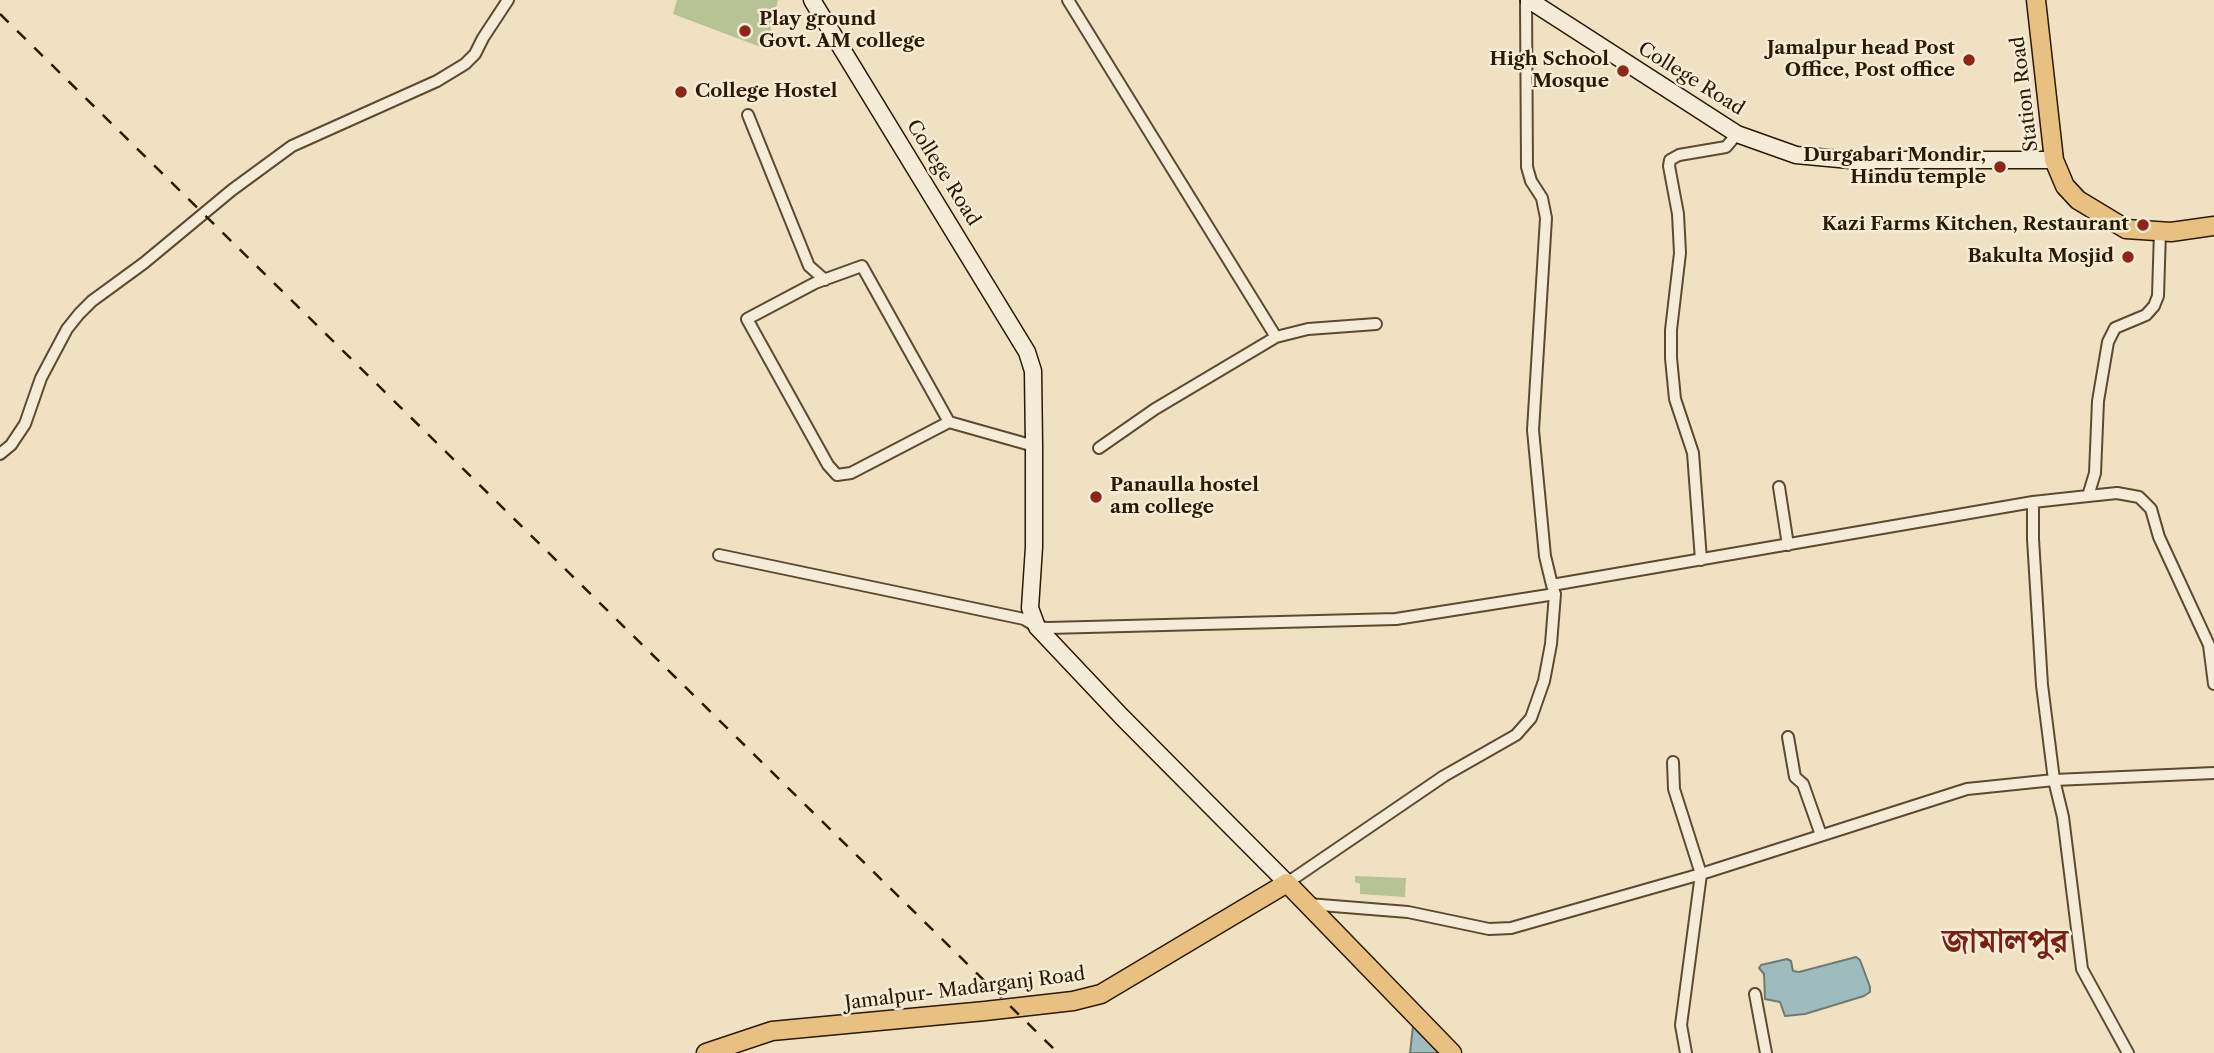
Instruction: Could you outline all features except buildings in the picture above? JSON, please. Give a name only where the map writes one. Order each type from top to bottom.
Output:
[{"type":"main road","name":"College Road","points":[[812,0],[1027,352],[1032,371],[1034,446]]},
{"type":"main road","name":"College Road","points":[[1527,0],[1737,134],[1809,158],[2054,160]]},
{"type":"main road","name":"Station Road","points":[[2036,0],[2054,160],[2065,186],[2078,200],[2126,229],[2171,232],[2214,226]]},
{"type":"main road","points":[[1034,446],[1034,547],[1030,608],[1037,626],[1122,717],[1452,1053]]},
{"type":"main road","name":"Jamalpur- Madarganj Road","points":[[706,1053],[772,1031],[985,1011],[1073,1001],[1101,994],[1287,883]]},
{"type":"street","points":[[0,454],[11,445],[25,424],[41,377],[67,329],[92,301],[292,146],[384,106],[465,64],[475,54],[508,0]]},
{"type":"street","points":[[1068,0],[1276,337]]},
{"type":"street","points":[[1287,883],[1444,776],[1516,734],[1531,718],[1544,681],[1551,644],[1553,589],[1545,556],[1533,430],[1546,218],[1542,198],[1531,181],[1527,167],[1527,0]]},
{"type":"street","points":[[748,115],[809,266],[825,280]]},
{"type":"street","points":[[1700,560],[1693,453],[1675,399],[1671,358],[1671,330],[1680,253],[1678,214],[1669,166],[1671,160],[1679,155],[1726,147],[1737,134]]},
{"type":"street","points":[[2088,495],[2095,473],[2098,401],[2108,342],[2115,328],[2146,315],[2154,306],[2158,296],[2160,231]]},
{"type":"street","points":[[805,289],[809,266]]},
{"type":"street","points":[[949,422],[862,266],[805,289],[747,319],[828,465],[837,475],[851,473],[949,422],[1034,446]]},
{"type":"street","points":[[1099,449],[1155,409],[1276,337],[1308,329],[1376,324]]},
{"type":"street","points":[[1779,487],[1788,545]]},
{"type":"street","points":[[719,555],[1024,619],[1048,628],[1396,619],[1441,614],[1700,560],[2033,502],[2117,493],[2139,497],[2151,509],[2159,537],[2212,644],[2214,684]]},
{"type":"street","points":[[2033,502],[2042,685],[2054,780],[2063,817],[2082,969],[2128,1053]]},
{"type":"street","points":[[1788,737],[1795,777],[1803,784],[1821,835]]},
{"type":"street","points":[[1673,762],[1674,789],[1700,874],[1681,1025],[1686,1053]]},
{"type":"street","points":[[1308,904],[1408,912],[1489,929],[1511,928],[1700,874],[1967,789],[2054,780],[2214,773]]},
{"type":"street","points":[[1755,995],[1766,1053]]},
{"type":"green space","name":"Play ground Govt. AM college","points":[[677,0],[778,0],[766,49],[673,14]]},
{"type":"green space","points":[[1355,876],[1406,878],[1405,897],[1360,894],[1360,884],[1355,882]]},
{"type":"water","points":[[1856,957],[1860,960],[1870,987],[1870,992],[1864,996],[1805,1014],[1785,1016],[1780,1002],[1765,999],[1764,974],[1759,968],[1761,965],[1787,959],[1791,961],[1793,971],[1799,972]]},
{"type":"water","points":[[1413,1026],[1432,1043],[1442,1053],[1410,1053]]},
{"type":"railway","points":[[0,14],[1058,1053]]},
{"type":"place","name":"Play ground Govt. AM college","points":[[745,31]]},
{"type":"place","name":"Jamalpur head Post Office, Post office","points":[[1969,60]]},
{"type":"place","name":"High School Mosque","points":[[1623,71]]},
{"type":"place","name":"College Hostel","points":[[681,92]]},
{"type":"place","name":"Durgabari Mondir, Hindu temple","points":[[2000,167]]},
{"type":"place","name":"Kazi Farms Kitchen, Restaurant","points":[[2143,225]]},
{"type":"place","name":"Bakulta Mosjid","points":[[2128,257]]},
{"type":"place","name":"Panaulla hostel am college","points":[[1096,497]]},
{"type":"district","name":"জামালপুর","points":[[2005,942]]}]
